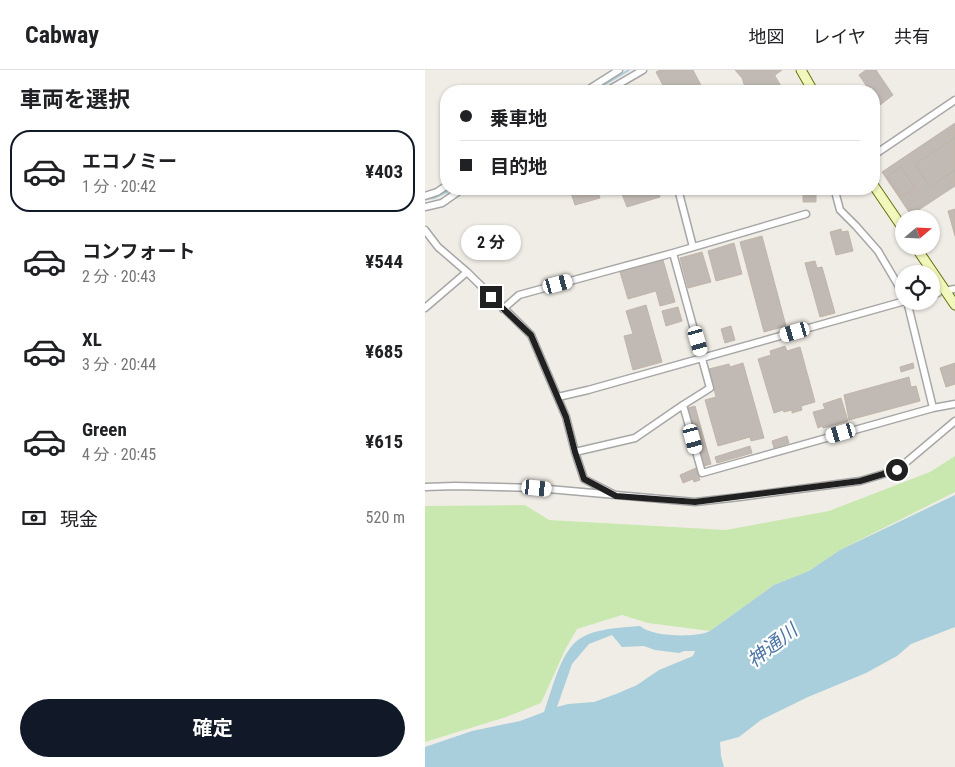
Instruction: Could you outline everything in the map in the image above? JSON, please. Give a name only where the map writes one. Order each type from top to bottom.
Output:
[{"type":"street","points":[[595,85],[619,70]]},
{"type":"street","points":[[617,85],[643,70]]},
{"type":"street","points":[[801,70],[810,85]]},
{"type":"street","points":[[880,151],[955,100]]},
{"type":"street","points":[[425,196],[440,190]]},
{"type":"street","points":[[425,207],[442,202],[453,195]]},
{"type":"street","points":[[680,195],[693,247]]},
{"type":"street","points":[[836,195],[840,210],[878,252],[895,280]]},
{"type":"street","points":[[880,195],[895,217]]},
{"type":"street","points":[[503,309],[519,295],[807,214]]},
{"type":"street","points":[[425,230],[438,247],[467,272],[531,335],[566,417],[584,479],[616,496]]},
{"type":"street","points":[[575,452],[635,438],[710,388],[673,253]]},
{"type":"street","points":[[921,255],[955,306]]},
{"type":"street","points":[[425,308],[467,272]]},
{"type":"street","points":[[558,397],[895,304]]},
{"type":"street","points":[[908,310],[933,408]]},
{"type":"street","points":[[683,405],[702,473],[933,408],[955,404]]},
{"type":"street","points":[[425,487],[537,488],[695,502],[860,481],[897,470],[955,421]]},
{"type":"green space","points":[[955,456],[955,492],[840,550],[809,571],[774,585],[710,631],[648,623],[622,615],[577,629],[566,648],[541,703],[506,717],[425,742],[425,506],[525,505],[549,520],[726,530],[829,511],[930,472]]},
{"type":"water","name":"神通川","points":[[955,495],[955,627],[911,644],[897,656],[866,673],[808,697],[761,720],[739,737],[720,742],[724,767],[425,767],[425,747],[472,731],[520,721],[544,712],[562,661],[571,647],[585,636],[603,630],[640,626],[646,630],[674,635],[695,635],[710,631],[774,585],[809,571],[840,550]],"holes":[[[612,635],[622,647],[644,646],[655,650],[679,653],[695,651],[693,656],[659,670],[637,685],[616,694],[594,702],[557,707],[572,664],[589,644]]]},
{"type":"building","points":[[660,70],[693,70],[701,85],[663,85],[656,72]]},
{"type":"building","points":[[735,70],[782,70],[775,75],[780,85],[744,85],[742,78]]},
{"type":"building","points":[[866,70],[876,70],[893,95],[880,105],[880,85],[866,85],[859,75]]},
{"type":"building","points":[[955,123],[955,138],[915,164],[930,187],[955,170],[955,186],[919,210],[908,210],[882,172]],"holes":[[[901,167],[915,188],[901,197],[887,176]]]},
{"type":"building","points":[[955,138],[955,170],[930,187],[915,164]]},
{"type":"building","points":[[901,167],[915,188],[901,197],[887,176]]},
{"type":"building","points":[[572,195],[599,195],[600,198],[575,205]]},
{"type":"building","points":[[622,195],[660,195],[660,197],[627,207]]},
{"type":"building","points":[[803,195],[816,195],[816,202],[803,202]]},
{"type":"building","points":[[955,209],[955,236],[948,211]]},
{"type":"building","points":[[841,229],[842,232],[848,231],[853,251],[836,255],[830,232]]},
{"type":"building","points":[[762,236],[786,326],[764,332],[740,242]]},
{"type":"building","points":[[734,243],[742,274],[716,281],[708,251]]},
{"type":"building","points":[[702,252],[711,282],[688,288],[680,258]]},
{"type":"building","points":[[663,260],[675,302],[660,306],[656,291],[628,299],[620,272]]},
{"type":"building","points":[[815,261],[817,268],[822,267],[835,313],[820,317],[805,263]]},
{"type":"building","points":[[646,305],[662,362],[633,370],[624,336],[633,334],[626,311]]},
{"type":"building","points":[[678,307],[682,321],[666,326],[662,311]]},
{"type":"building","points":[[731,326],[735,340],[725,343],[721,329]]},
{"type":"building","points":[[785,346],[787,351],[800,347],[815,402],[801,406],[802,410],[792,413],[792,410],[784,412],[783,410],[774,413],[758,359],[771,355],[770,351]]},
{"type":"building","points":[[743,363],[764,438],[751,441],[750,437],[718,446],[705,400],[716,397],[709,369],[729,364],[730,367]]},
{"type":"building","points":[[913,363],[914,368],[901,372],[900,367]]},
{"type":"building","points":[[955,363],[955,384],[946,387],[940,368]]},
{"type":"building","points":[[909,377],[911,387],[916,386],[920,401],[849,420],[844,395]]},
{"type":"building","points":[[841,398],[848,421],[818,428],[813,412],[825,409],[823,404]]},
{"type":"building","points":[[695,406],[711,464],[704,466],[688,408]]},
{"type":"building","points":[[787,436],[789,443],[774,448],[772,441]]},
{"type":"building","points":[[750,446],[752,453],[717,463],[715,457]]},
{"type":"building","points":[[696,468],[700,480],[694,482],[693,479],[683,483],[680,475]]},
{"type":"waterway","points":[[604,85],[629,70]]},
{"type":"waterway","points":[[425,199],[440,195]]},
{"type":"route","points":[[491,297],[531,335],[566,417],[584,479],[601,486],[616,496],[695,502],[860,481],[897,470]]}]
